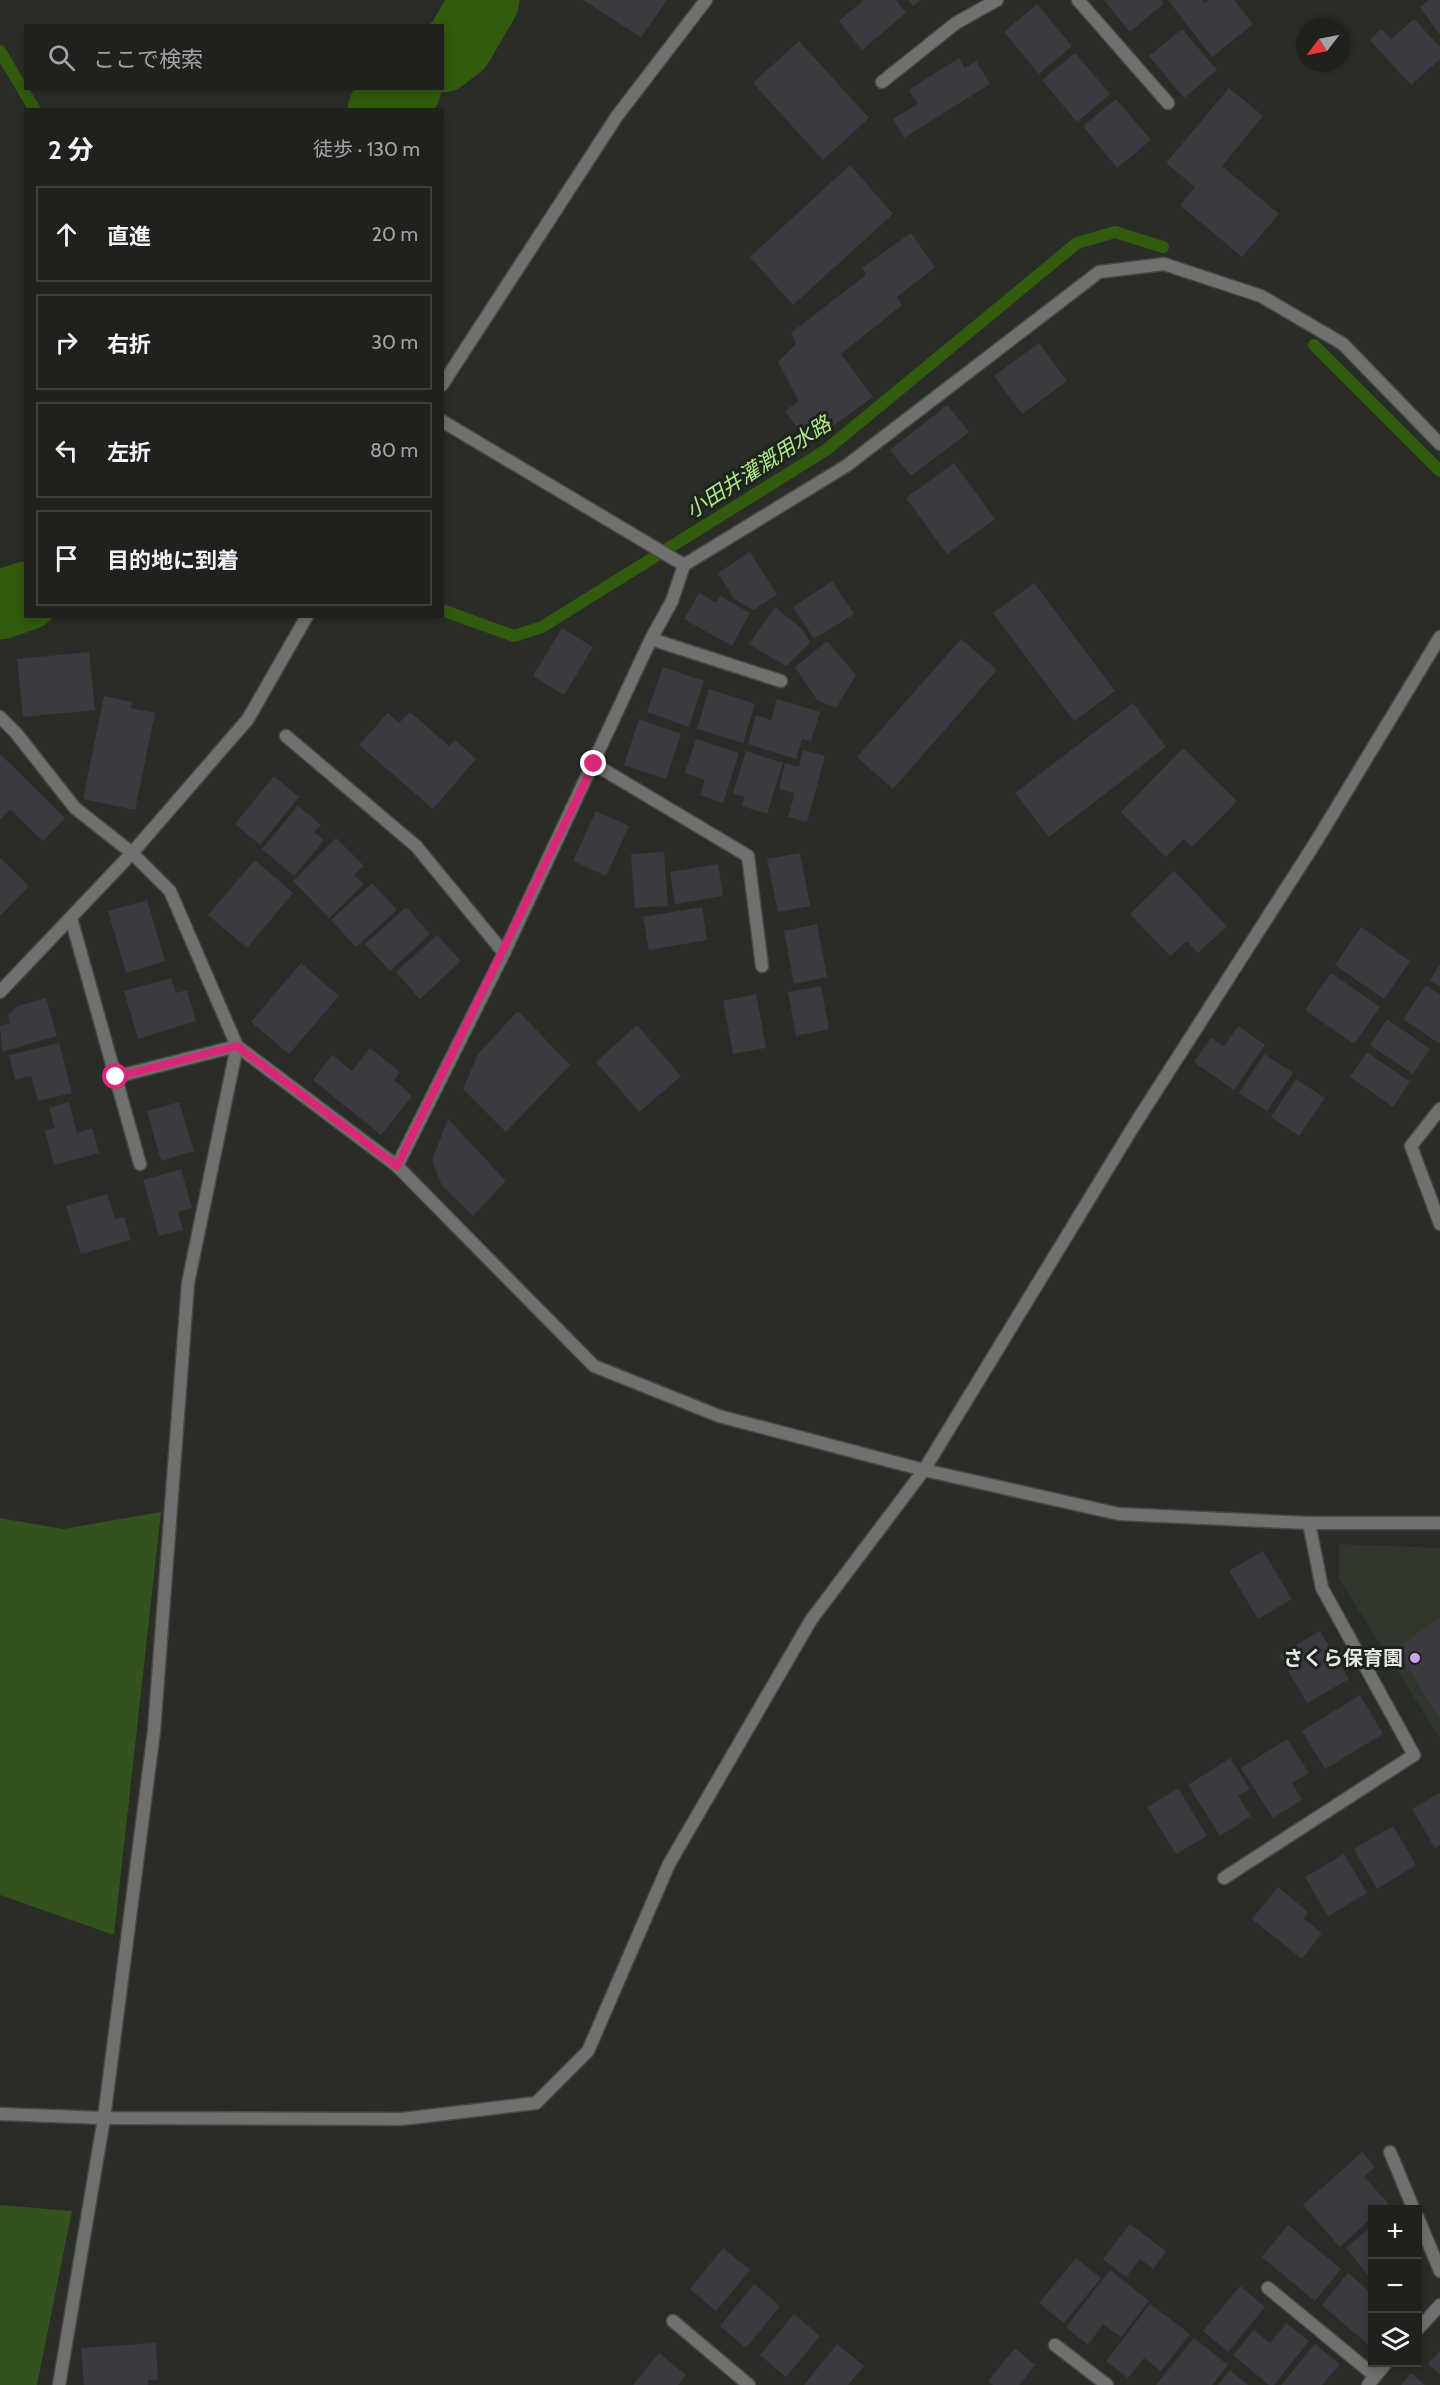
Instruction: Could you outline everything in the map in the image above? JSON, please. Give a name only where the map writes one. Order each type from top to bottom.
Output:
[{"type":"street","points":[[444,382],[617,116],[706,0]]},
{"type":"street","points":[[882,82],[956,23],[997,0]]},
{"type":"street","points":[[1078,0],[1168,103]]},
{"type":"street","points":[[397,1166],[504,953],[651,639],[672,601],[679,562],[846,466],[1100,272],[1164,264],[1261,296],[1343,344],[1440,444]]},
{"type":"street","points":[[444,422],[679,562]]},
{"type":"street","points":[[0,992],[132,853],[248,719],[306,618]]},
{"type":"street","points":[[0,2114],[104,2118],[402,2119],[536,2103],[588,2051],[669,1864],[811,1620],[924,1470],[1135,1124],[1317,840],[1440,637]]},
{"type":"street","points":[[651,639],[781,681]]},
{"type":"street","points":[[0,717],[16,733],[75,808],[132,853],[170,891],[237,1046],[397,1166],[594,1366],[719,1416],[924,1470],[1119,1514],[1309,1523],[1440,1523]]},
{"type":"street","points":[[286,736],[416,846],[504,953]]},
{"type":"street","points":[[594,764],[748,856],[762,966]]},
{"type":"street","points":[[71,918],[140,1164]]},
{"type":"street","points":[[116,1077],[237,1046]]},
{"type":"street","points":[[59,2385],[104,2118],[154,1731],[188,1283],[237,1046]]},
{"type":"street","points":[[1440,1109],[1411,1146],[1440,1224]]},
{"type":"street","points":[[1224,1878],[1414,1755],[1322,1588],[1309,1523]]},
{"type":"street","points":[[1390,2152],[1412,2205]]},
{"type":"street","points":[[1422,2228],[1440,2271]]},
{"type":"street","points":[[1268,2288],[1372,2380],[1383,2367]]},
{"type":"street","points":[[1422,2325],[1440,2305]]},
{"type":"street","points":[[673,2321],[749,2385]]},
{"type":"street","points":[[1055,2345],[1107,2385]]},
{"type":"shaded area","name":"さくら保育園","points":[[1339,1544],[1440,1548],[1440,1738],[1339,1579]]},
{"type":"green space","points":[[161,1512],[114,1935],[0,1895],[0,1518],[63,1529]]},
{"type":"green space","points":[[0,2205],[72,2211],[37,2385],[0,2385]]},
{"type":"building","points":[[583,0],[667,0],[641,37]]},
{"type":"building","points":[[864,0],[896,0],[906,13],[862,50],[839,21]]},
{"type":"building","points":[[908,0],[921,0],[913,6]]},
{"type":"building","points":[[1104,0],[1161,0],[1164,3],[1130,32]]},
{"type":"building","points":[[1168,0],[1202,0],[1205,3],[1208,0],[1234,0],[1253,24],[1212,57]]},
{"type":"building","points":[[1429,0],[1440,0],[1440,35],[1420,7]]},
{"type":"building","points":[[1037,4],[1072,46],[1039,74],[1004,32]]},
{"type":"building","points":[[1414,19],[1440,47],[1440,59],[1411,85],[1370,40],[1381,29],[1391,39]]},
{"type":"building","points":[[1182,29],[1217,70],[1184,98],[1149,56]]},
{"type":"building","points":[[799,41],[869,118],[823,160],[753,83]]},
{"type":"building","points":[[1075,53],[1110,94],[1077,122],[1042,80]]},
{"type":"building","points":[[959,58],[965,68],[976,61],[990,84],[904,138],[893,119],[918,104],[909,90]]},
{"type":"building","points":[[1229,88],[1263,116],[1222,166],[1279,214],[1242,257],[1180,205],[1195,187],[1166,163]]},
{"type":"building","points":[[1116,99],[1151,140],[1117,168],[1083,126]]},
{"type":"building","points":[[850,165],[893,214],[793,305],[750,257]]},
{"type":"building","points":[[911,233],[935,267],[897,297],[902,305],[841,354],[873,397],[809,443],[785,411],[799,401],[778,362],[796,344],[791,333],[866,275],[862,268]]},
{"type":"building","points":[[1039,343],[1067,381],[1022,414],[994,376]]},
{"type":"building","points":[[947,405],[969,432],[911,476],[890,450]]},
{"type":"building","points":[[954,463],[995,519],[947,554],[906,498]]},
{"type":"building","points":[[750,552],[777,595],[753,610],[734,599],[718,573]]},
{"type":"building","points":[[832,581],[854,614],[814,639],[793,607]]},
{"type":"building","points":[[1034,583],[1115,691],[1074,721],[993,613]]},
{"type":"building","points":[[699,593],[716,603],[720,596],[750,613],[732,646],[684,619]]},
{"type":"building","points":[[775,607],[803,630],[810,643],[786,666],[749,644]]},
{"type":"building","points":[[562,628],[593,647],[564,695],[533,676]]},
{"type":"building","points":[[961,639],[997,670],[893,789],[857,757]]},
{"type":"building","points":[[827,641],[856,675],[836,708],[817,700],[795,667]]},
{"type":"building","points":[[89,652],[95,710],[23,717],[17,659]]},
{"type":"building","points":[[663,667],[704,681],[689,727],[647,712]]},
{"type":"building","points":[[709,689],[755,704],[743,743],[697,729]]},
{"type":"building","points":[[104,696],[132,702],[131,708],[155,713],[135,810],[83,799]]},
{"type":"building","points":[[777,699],[820,712],[811,741],[802,739],[796,759],[748,744],[756,715],[771,720]]},
{"type":"building","points":[[1133,703],[1166,747],[1049,837],[1015,793]]},
{"type":"building","points":[[410,712],[449,746],[455,740],[476,759],[433,809],[359,745],[388,713],[399,723]]},
{"type":"building","points":[[639,719],[681,734],[666,779],[624,765]]},
{"type":"building","points":[[696,739],[739,753],[723,803],[700,795],[705,780],[685,773]]},
{"type":"building","points":[[1183,748],[1237,801],[1192,847],[1183,839],[1166,857],[1121,812]]},
{"type":"building","points":[[803,750],[825,756],[807,822],[788,817],[795,793],[779,789],[785,763],[799,767]]},
{"type":"building","points":[[746,751],[783,763],[767,814],[742,806],[744,797],[733,793]]},
{"type":"building","points":[[0,754],[65,818],[43,841],[10,809],[0,820]]},
{"type":"building","points":[[274,776],[299,797],[260,845],[235,824]]},
{"type":"building","points":[[298,806],[321,825],[314,832],[324,840],[294,876],[262,849]]},
{"type":"building","points":[[596,811],[629,826],[606,876],[573,861]]},
{"type":"building","points":[[336,838],[364,866],[354,875],[364,884],[329,918],[293,881]]},
{"type":"building","points":[[664,852],[668,906],[635,908],[631,854]]},
{"type":"building","points":[[800,853],[810,906],[778,912],[767,859]]},
{"type":"building","points":[[0,858],[29,886],[0,916]]},
{"type":"building","points":[[255,860],[293,893],[247,948],[208,915]]},
{"type":"building","points":[[718,864],[723,896],[675,904],[670,872]]},
{"type":"building","points":[[1174,871],[1227,926],[1198,953],[1187,941],[1170,956],[1130,914]]},
{"type":"building","points":[[372,883],[397,910],[356,947],[331,920]]},
{"type":"building","points":[[147,900],[165,961],[126,973],[108,911]]},
{"type":"building","points":[[406,907],[430,934],[390,971],[365,944]]},
{"type":"building","points":[[702,907],[707,940],[649,950],[643,917]]},
{"type":"building","points":[[817,924],[827,977],[794,984],[784,931]]},
{"type":"building","points":[[1361,927],[1410,961],[1384,999],[1335,965]]},
{"type":"building","points":[[437,935],[461,961],[420,999],[396,972]]},
{"type":"building","points":[[301,963],[339,996],[289,1054],[251,1022]]},
{"type":"building","points":[[1440,964],[1440,987],[1430,980]]},
{"type":"building","points":[[1331,973],[1380,1007],[1354,1044],[1305,1010]]},
{"type":"building","points":[[171,978],[176,993],[187,990],[196,1021],[138,1039],[124,991]]},
{"type":"building","points":[[1426,985],[1440,995],[1440,1044],[1403,1019]]},
{"type":"building","points":[[821,986],[829,1029],[796,1036],[788,992]]},
{"type":"building","points":[[756,994],[766,1048],[733,1054],[723,1001]]},
{"type":"building","points":[[46,998],[57,1036],[2,1052],[0,1026],[10,1023],[8,1015],[18,1006]]},
{"type":"building","points":[[518,1011],[570,1065],[506,1132],[463,1089],[478,1054]]},
{"type":"building","points":[[1387,1019],[1430,1049],[1413,1074],[1370,1045]]},
{"type":"building","points":[[637,1025],[681,1076],[639,1112],[596,1062]]},
{"type":"building","points":[[1238,1026],[1265,1045],[1234,1090],[1194,1062],[1211,1038],[1224,1046]]},
{"type":"building","points":[[59,1043],[72,1093],[38,1101],[31,1076],[15,1080],[9,1055]]},
{"type":"building","points":[[370,1048],[400,1072],[394,1080],[412,1096],[381,1135],[313,1080],[332,1055],[352,1071]]},
{"type":"building","points":[[1367,1052],[1410,1082],[1393,1107],[1350,1077]]},
{"type":"building","points":[[1264,1054],[1293,1073],[1267,1111],[1239,1093]]},
{"type":"building","points":[[1296,1079],[1325,1098],[1299,1136],[1271,1117]]},
{"type":"building","points":[[69,1102],[77,1133],[92,1128],[99,1153],[54,1165],[45,1130],[55,1128],[49,1108]]},
{"type":"building","points":[[179,1102],[194,1151],[161,1161],[147,1111]]},
{"type":"building","points":[[448,1119],[506,1181],[473,1216],[442,1186],[432,1160]]},
{"type":"building","points":[[181,1169],[192,1208],[178,1212],[183,1230],[159,1236],[143,1180]]},
{"type":"building","points":[[107,1194],[115,1219],[124,1217],[131,1240],[81,1254],[66,1206]]},
{"type":"building","points":[[1263,1551],[1292,1599],[1258,1619],[1229,1571]]},
{"type":"building","points":[[1440,1618],[1440,1719],[1396,1648]]},
{"type":"building","points":[[1320,1631],[1349,1679],[1307,1703],[1279,1655]]},
{"type":"building","points":[[1360,1695],[1383,1734],[1325,1769],[1302,1731]]},
{"type":"building","points":[[1287,1739],[1309,1773],[1292,1783],[1302,1800],[1273,1818],[1241,1768]]},
{"type":"building","points":[[1230,1758],[1250,1789],[1238,1796],[1251,1816],[1220,1836],[1188,1785]]},
{"type":"building","points":[[1178,1788],[1207,1836],[1176,1854],[1147,1807]]},
{"type":"building","points":[[1440,1793],[1440,1845],[1435,1848],[1412,1809]]},
{"type":"building","points":[[1393,1826],[1416,1865],[1377,1889],[1354,1849]]},
{"type":"building","points":[[1344,1854],[1367,1893],[1328,1916],[1305,1877]]},
{"type":"building","points":[[1278,1887],[1308,1912],[1304,1919],[1322,1933],[1302,1959],[1252,1919]]},
{"type":"building","points":[[1362,2152],[1375,2167],[1364,2177],[1388,2203],[1368,2205],[1368,2221],[1340,2247],[1303,2205]]},
{"type":"building","points":[[1130,2224],[1166,2251],[1153,2269],[1140,2259],[1126,2277],[1103,2259]]},
{"type":"building","points":[[1288,2225],[1341,2269],[1315,2301],[1262,2257]]},
{"type":"building","points":[[1368,2229],[1368,2275],[1346,2248]]},
{"type":"building","points":[[723,2248],[750,2270],[716,2311],[690,2289]]},
{"type":"building","points":[[1076,2258],[1101,2278],[1064,2323],[1039,2303]]},
{"type":"building","points":[[1110,2270],[1149,2301],[1121,2337],[1103,2324],[1088,2345],[1066,2327]]},
{"type":"building","points":[[1348,2273],[1368,2290],[1368,2345],[1322,2305]]},
{"type":"building","points":[[754,2284],[780,2306],[746,2348],[720,2326]]},
{"type":"building","points":[[1240,2286],[1265,2307],[1228,2352],[1203,2331]]},
{"type":"building","points":[[1150,2304],[1190,2334],[1161,2371],[1144,2358],[1128,2378],[1106,2361]]},
{"type":"building","points":[[794,2314],[820,2336],[786,2377],[760,2355]]},
{"type":"building","points":[[1286,2323],[1309,2341],[1274,2385],[1269,2385],[1233,2355],[1254,2330],[1270,2343]]},
{"type":"building","points":[[1194,2338],[1228,2365],[1212,2385],[1156,2385]]},
{"type":"building","points":[[156,2343],[158,2380],[148,2380],[148,2385],[84,2385],[81,2348]]},
{"type":"building","points":[[837,2344],[864,2366],[848,2385],[804,2385]]},
{"type":"building","points":[[1315,2344],[1340,2364],[1322,2385],[1281,2385]]},
{"type":"building","points":[[1015,2348],[1035,2365],[1019,2385],[993,2385],[988,2381]]},
{"type":"building","points":[[1440,2351],[1440,2374],[1428,2364]]},
{"type":"building","points":[[659,2353],[686,2375],[678,2385],[633,2385]]},
{"type":"building","points":[[1230,2370],[1248,2385],[1218,2385]]},
{"type":"building","points":[[1411,2373],[1425,2385],[1401,2385]]},
{"type":"waterway","points":[[444,56],[459,45],[485,0]]},
{"type":"waterway","name":"小田井灌漑用水路","points":[[0,51],[34,108]]},
{"type":"waterway","points":[[384,108],[405,90]]},
{"type":"waterway","name":"小田井灌漑用水路","points":[[444,611],[514,636],[542,627],[826,450],[1077,243],[1115,232],[1163,247]]},
{"type":"waterway","name":"小田井灌漑用水路","points":[[1314,345],[1440,471]]},
{"type":"waterway","points":[[0,605],[24,597]]},
{"type":"place","name":"さくら保育園","points":[[1415,1658]]},
{"type":"route","points":[[116,1077],[237,1046],[397,1166],[504,953],[594,764]]}]
